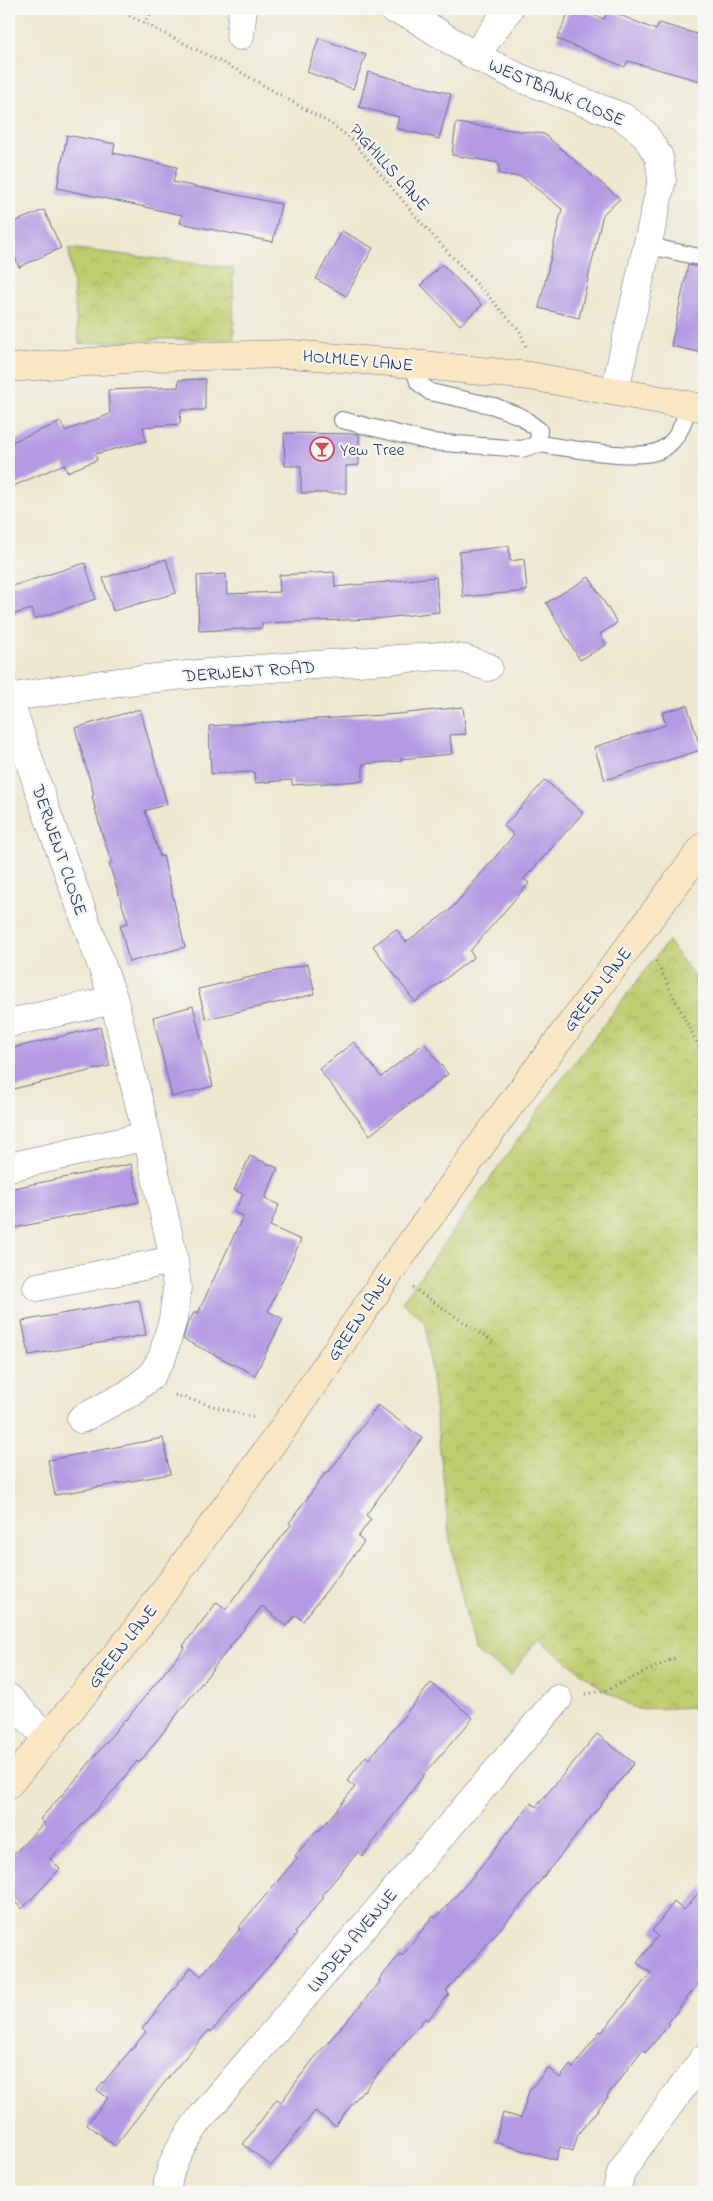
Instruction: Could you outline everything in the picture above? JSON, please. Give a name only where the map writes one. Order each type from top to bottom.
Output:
[{"type":"main road","name":"HOLMLEY LANE","points":[[9,368],[154,357],[291,354],[530,376],[615,390],[697,407]]},
{"type":"main road","name":"GREEN LANE","points":[[9,1784],[130,1638],[284,1427],[390,1272],[508,1108],[704,846]]},
{"type":"street","points":[[240,36],[243,9]]},
{"type":"street","name":"WESTBANK CLOSE","points":[[393,9],[410,15],[475,56],[542,87],[623,117],[644,133],[659,157],[662,180],[649,246],[615,390]]},
{"type":"street","points":[[475,56],[509,9]]},
{"type":"street","name":"DERWENT ROAD","points":[[9,699],[73,687],[166,677],[441,656],[464,659],[488,667]]},
{"type":"street","name":"DERWENT CLOSE","points":[[9,699],[52,827],[114,1000],[147,1136],[174,1260],[177,1288],[173,1320],[162,1358],[151,1376],[128,1394],[82,1419]]},
{"type":"street","points":[[9,1023],[114,1000]]},
{"type":"street","points":[[9,1166],[147,1136]]},
{"type":"street","points":[[37,1287],[174,1260]]},
{"type":"street","points":[[9,1698],[48,1739]]},
{"type":"street","name":"LINDEN AVENUE","points":[[167,2192],[172,2167],[182,2142],[203,2115],[558,1699]]},
{"type":"street","points":[[616,2192],[621,2173],[636,2150],[704,2058]]},
{"type":"lane","points":[[649,246],[704,258]]},
{"type":"lane","points":[[413,364],[418,382],[430,392],[494,406],[522,417],[540,430],[538,444]]},
{"type":"lane","points":[[342,420],[431,442],[522,449],[538,444],[641,456],[661,450],[680,431],[697,407]]},
{"type":"path","name":"PIGHILLS LANE","points":[[116,9],[237,70],[331,124],[349,137],[424,226],[520,331],[530,354],[530,376]]},
{"type":"path","points":[[144,24],[153,9]]},
{"type":"path","points":[[665,976],[704,1057]]},
{"type":"path","points":[[390,1272],[496,1344]]},
{"type":"path","points":[[151,1376],[174,1395],[284,1427]]},
{"type":"path","points":[[558,1699],[605,1691],[677,1657]]},
{"type":"green space","points":[[69,248],[233,268],[234,339],[161,339],[79,344]]},
{"type":"green space","points":[[668,941],[704,989],[704,1707],[637,1709],[605,1691],[538,1639],[511,1675],[474,1651],[450,1541],[426,1324],[402,1302],[552,1092]]},
{"type":"building","points":[[570,9],[579,9],[604,19],[608,10],[656,30],[659,23],[704,36],[704,82],[628,61],[625,67],[557,39]]},
{"type":"building","points":[[319,38],[366,55],[353,89],[307,72]]},
{"type":"building","points":[[368,72],[451,94],[439,139],[396,128],[399,117],[359,107]]},
{"type":"building","points":[[456,123],[544,134],[620,199],[603,214],[579,318],[539,308],[562,209],[522,177],[499,174],[499,163],[452,155]]},
{"type":"building","points":[[67,135],[115,144],[113,153],[177,167],[173,182],[281,204],[273,242],[180,223],[182,215],[57,188]]},
{"type":"building","points":[[44,210],[61,248],[19,267],[9,242],[9,224]]},
{"type":"building","points":[[342,231],[373,248],[346,296],[316,279]]},
{"type":"building","points":[[442,264],[482,305],[460,325],[421,285]]},
{"type":"building","points":[[688,265],[704,268],[704,353],[671,346]]},
{"type":"building","points":[[205,379],[205,410],[181,410],[180,424],[143,427],[146,441],[95,454],[97,460],[67,472],[64,464],[9,488],[9,443],[61,422],[65,431],[110,414],[108,390],[178,387],[179,380]]},
{"type":"building","name":"Yew Tree","points":[[284,433],[359,434],[359,465],[346,466],[346,493],[301,493],[301,466],[285,466]]},
{"type":"building","points":[[509,546],[510,561],[524,559],[527,591],[463,597],[459,552]]},
{"type":"building","points":[[166,559],[176,593],[113,611],[103,578]]},
{"type":"building","points":[[85,563],[96,599],[34,619],[31,609],[9,616],[9,587]]},
{"type":"building","points":[[334,572],[335,587],[436,577],[439,612],[374,619],[262,623],[262,628],[199,631],[197,576],[226,574],[227,594],[280,592],[279,575]]},
{"type":"building","points":[[589,577],[617,623],[600,634],[606,645],[580,660],[546,603]]},
{"type":"building","points":[[687,705],[701,750],[605,780],[594,747],[666,725],[662,713]]},
{"type":"building","points":[[463,707],[466,734],[450,735],[452,754],[363,764],[363,781],[292,785],[292,780],[255,783],[254,772],[211,774],[209,726],[398,714]]},
{"type":"building","points":[[140,709],[167,804],[145,811],[160,857],[163,856],[185,947],[129,962],[120,925],[128,923],[109,864],[112,863],[101,831],[92,796],[94,795],[75,728]]},
{"type":"building","points":[[545,780],[583,813],[524,879],[529,883],[470,951],[474,957],[415,1002],[373,946],[396,929],[406,942],[451,909],[514,835],[504,826]]},
{"type":"building","points":[[308,964],[315,994],[206,1019],[198,989]]},
{"type":"building","points":[[193,1006],[213,1086],[172,1097],[153,1017]]},
{"type":"building","points":[[100,1027],[110,1066],[9,1090],[9,1049]]},
{"type":"building","points":[[354,1042],[381,1077],[424,1043],[448,1074],[370,1135],[319,1069]]},
{"type":"building","points":[[250,1156],[278,1168],[265,1198],[279,1205],[270,1226],[301,1240],[268,1311],[283,1319],[255,1375],[183,1339],[187,1325],[195,1311],[198,1313],[243,1216],[234,1212],[243,1194],[234,1190]]},
{"type":"building","points":[[131,1164],[139,1202],[9,1229],[9,1189]]},
{"type":"building","points":[[139,1300],[146,1335],[29,1355],[22,1321]]},
{"type":"building","points":[[378,1405],[422,1438],[366,1515],[371,1519],[358,1537],[364,1542],[303,1621],[296,1615],[287,1626],[262,1606],[139,1763],[137,1761],[116,1788],[50,1859],[60,1869],[22,1909],[9,1896],[9,1859],[44,1823],[40,1819],[126,1720],[185,1647],[183,1646],[217,1602],[226,1609],[291,1525],[289,1523]]},
{"type":"building","points":[[163,1438],[170,1474],[55,1495],[48,1460]]},
{"type":"building","points":[[431,1683],[473,1718],[426,1772],[363,1856],[358,1852],[322,1895],[324,1897],[295,1932],[297,1934],[211,2032],[209,2030],[172,2073],[115,2146],[87,2124],[108,2098],[97,2090],[146,2032],[142,2029],[191,1967],[201,1976],[240,1929],[238,1928],[297,1858],[295,1856],[317,1830],[319,1831],[355,1787],[347,1781],[366,1756],[369,1759]]},
{"type":"building","points":[[597,1734],[634,1763],[521,1905],[446,1991],[449,1994],[428,2020],[425,2018],[363,2090],[335,2126],[315,2111],[271,2166],[243,2144],[277,2099],[281,2102],[312,2061],[380,1982],[379,1980],[400,1954],[402,1956],[433,1916],[436,1918],[469,1881],[531,1803],[536,1807]]},
{"type":"building","points":[[704,1886],[704,1976],[668,2023],[670,2024],[646,2052],[643,2049],[578,2134],[573,2151],[560,2147],[556,2160],[495,2142],[503,2113],[521,2118],[529,2091],[548,2068],[560,2078],[570,2065],[573,2068],[600,2031],[602,2032],[651,1973],[637,1963],[658,1936],[652,1931],[674,1902],[684,1910]]},
{"type":"place","name":"Yew Tree","points":[[322,449]]}]
